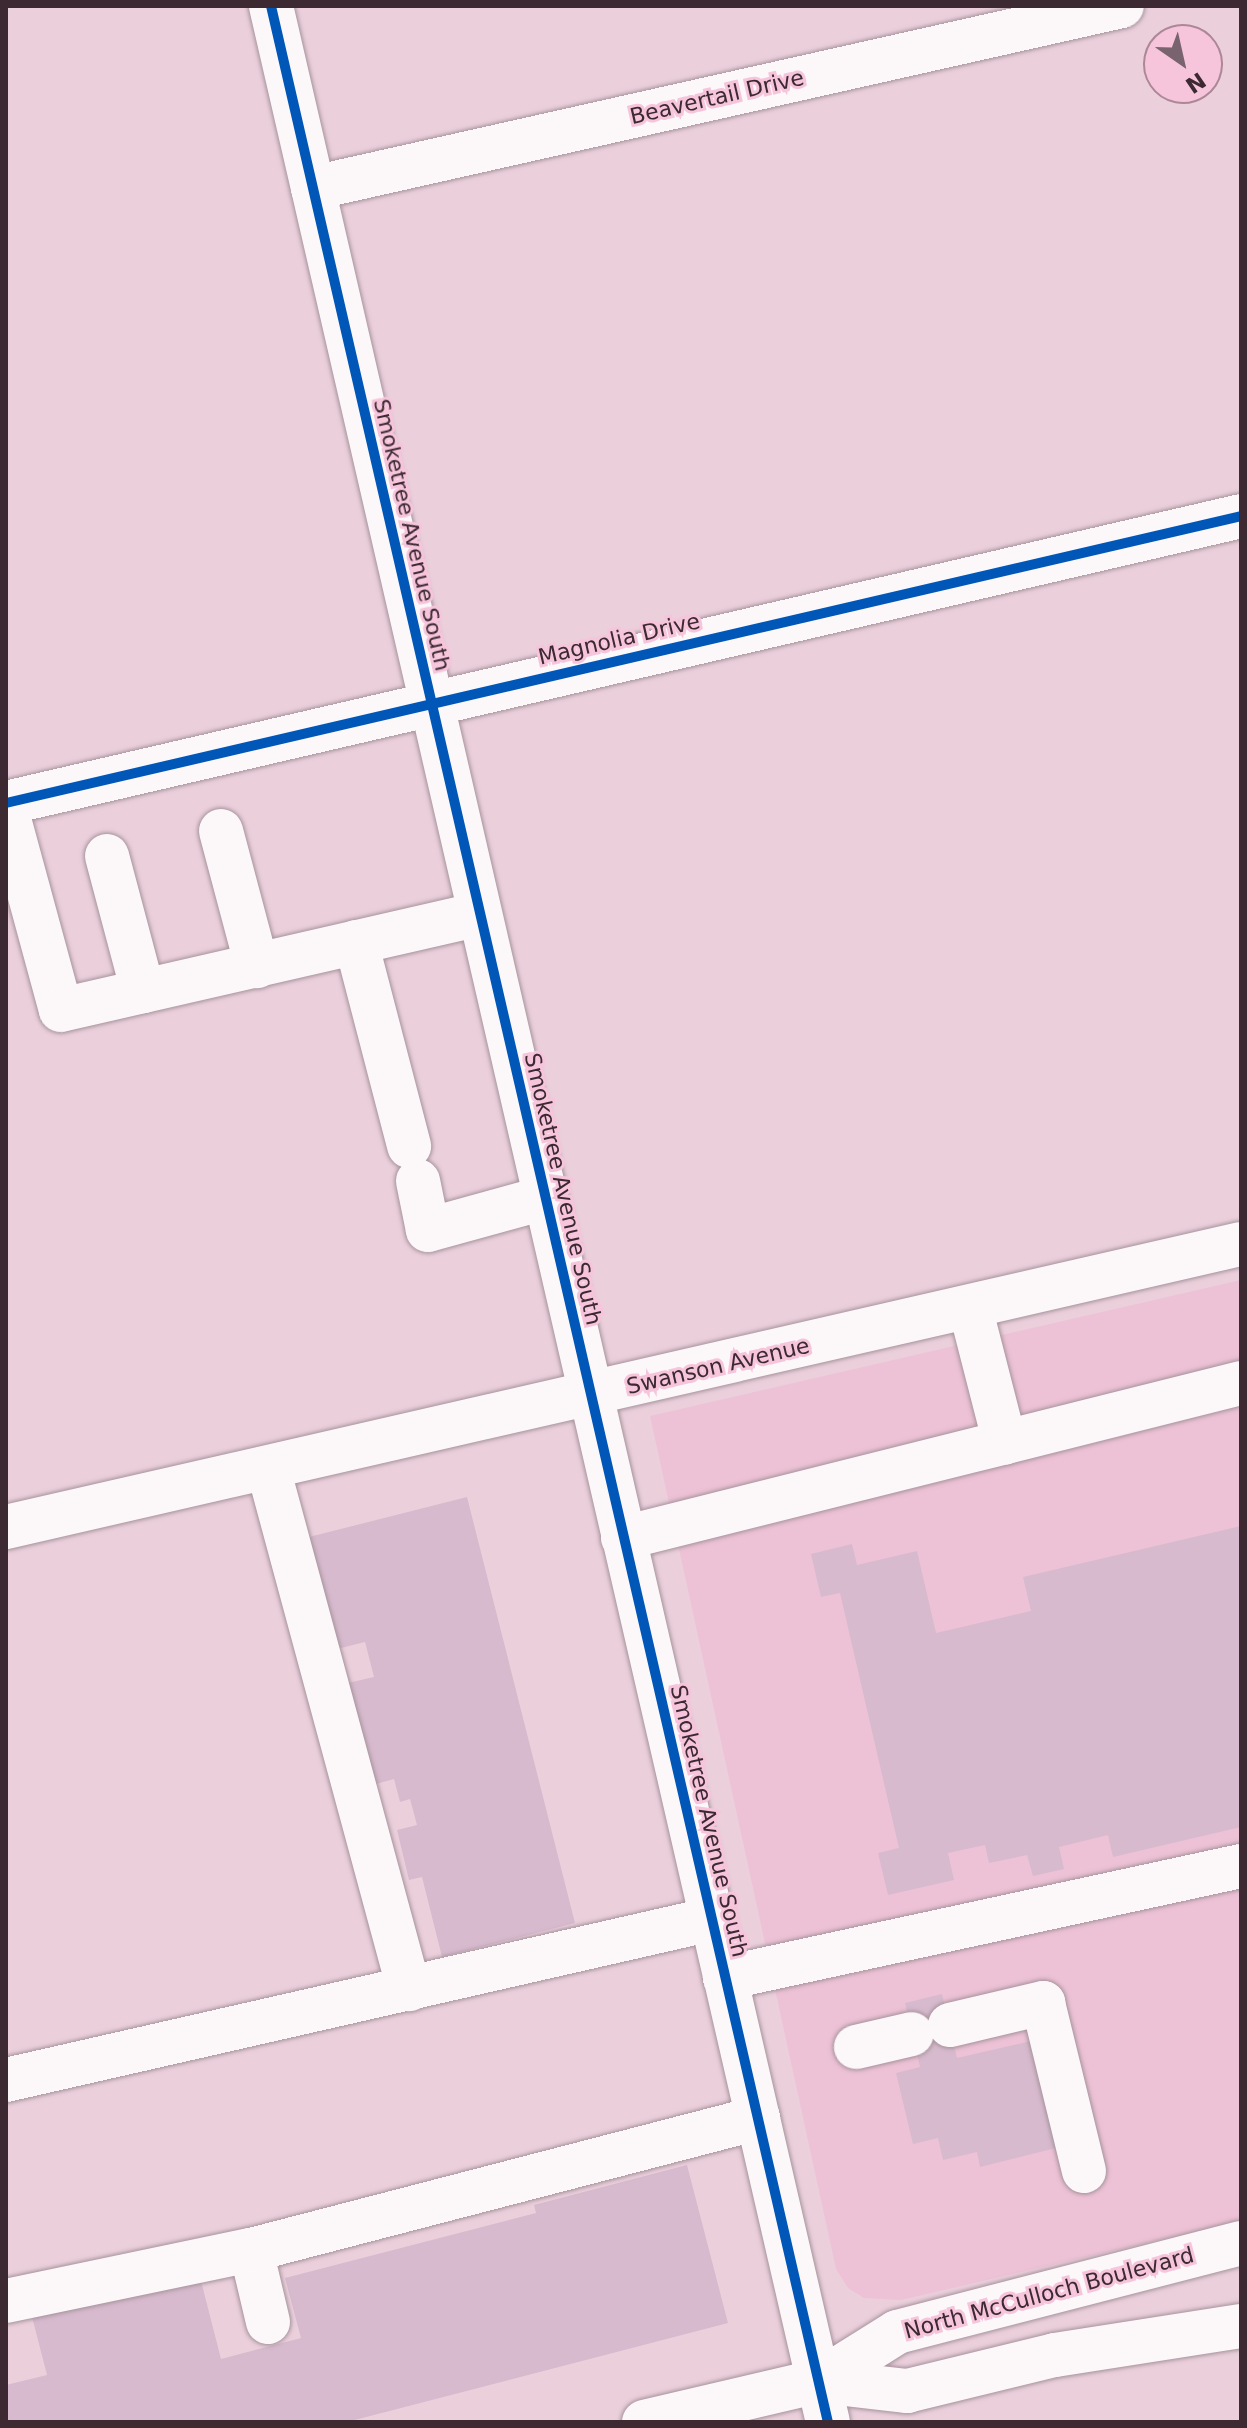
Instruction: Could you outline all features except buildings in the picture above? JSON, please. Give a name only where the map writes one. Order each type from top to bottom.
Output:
[{"type":"street","name":"Smoketree Avenue South","points":[[271,6],[824,2402]]},
{"type":"street","name":"Beavertail Drive","points":[[313,188],[1122,6]]},
{"type":"street","name":"Magnolia Drive","points":[[6,806],[430,703],[1241,516]]},
{"type":"street","points":[[6,806],[20,912],[61,1010],[479,914]]},
{"type":"street","points":[[221,831],[257,966]]},
{"type":"street","points":[[107,856],[143,991]]},
{"type":"street","points":[[356,942],[428,1230],[544,1198]]},
{"type":"street","name":"Swanson Avenue","points":[[6,1527],[590,1396],[1241,1244]]},
{"type":"street","points":[[970,1307],[1005,1443]]},
{"type":"street","points":[[623,1538],[1241,1383]]},
{"type":"street","points":[[268,1468],[409,1989]]},
{"type":"street","points":[[725,1978],[1241,1866]]},
{"type":"street","points":[[6,2080],[712,1919]]},
{"type":"street","points":[[856,2047],[1043,2003],[1084,2171]]},
{"type":"street","points":[[6,2301],[251,2250],[758,2118]]},
{"type":"street","name":"North McCulloch Boulevard","points":[[824,2402],[897,2332],[1241,2243]]},
{"type":"street","points":[[251,2250],[268,2322]]},
{"type":"street","points":[[644,2422],[907,2391],[1055,2355],[1241,2326]]},
{"type":"shaded area","points":[[1241,1280],[1241,2221],[901,2300],[864,2298],[848,2288],[836,2269],[650,1416]]},
{"type":"cycle path","points":[[271,6],[828,2422]]},
{"type":"cycle path","points":[[6,803],[1241,516]]}]
